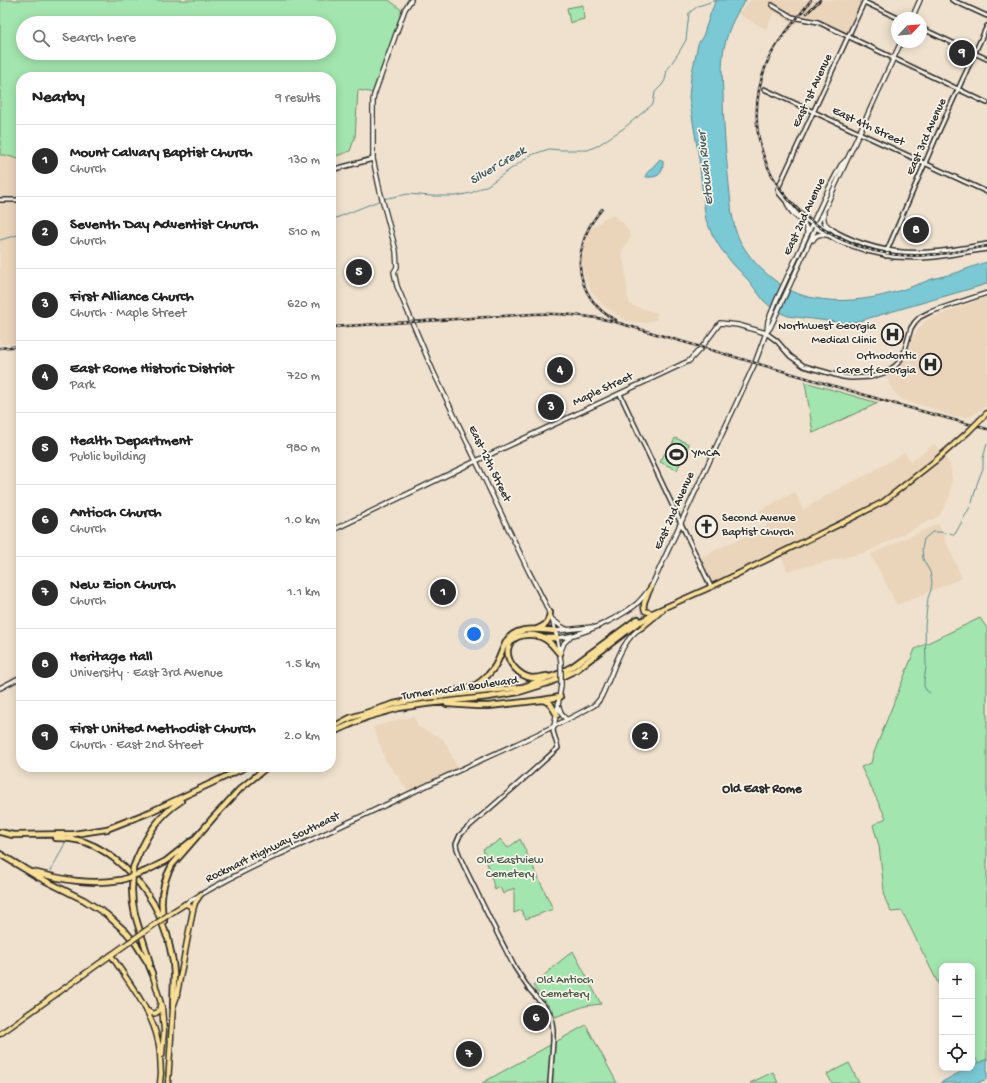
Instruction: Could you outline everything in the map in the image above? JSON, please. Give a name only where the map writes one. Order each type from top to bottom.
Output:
[{"type":"highway","name":"Turner McCall Boulevard","points":[[336,731],[367,717],[383,712],[424,704],[519,692],[551,682],[576,670],[636,624],[662,610]]},
{"type":"highway","points":[[536,629],[547,623],[550,613]]},
{"type":"highway","name":"Turner McCall Boulevard","points":[[336,725],[363,713],[394,704],[424,698],[523,688],[558,674],[573,666],[632,622],[652,613]]},
{"type":"highway","points":[[424,698],[470,687],[484,678],[494,668],[507,640],[516,633],[523,630],[536,629],[556,631]]},
{"type":"highway","points":[[557,638],[524,635],[511,642],[508,656],[514,667],[528,677],[534,678],[558,674]]},
{"type":"highway","points":[[545,638],[560,654]]},
{"type":"highway","points":[[437,703],[477,706],[560,697]]},
{"type":"highway","points":[[543,700],[550,703],[557,715]]},
{"type":"highway","points":[[12,835],[74,834],[107,829],[136,818],[236,772]]},
{"type":"highway","points":[[173,1007],[173,962],[161,905],[165,879],[172,866],[213,818],[240,789],[261,772]]},
{"type":"highway","points":[[152,973],[132,902],[133,868],[151,829],[166,812],[182,800],[205,787]]},
{"type":"highway","points":[[30,871],[77,882],[121,880],[146,871],[166,861],[189,843],[213,818]]},
{"type":"highway","points":[[0,832],[12,835],[85,842],[110,856],[125,868],[138,882],[157,912],[167,937]]},
{"type":"highway","points":[[0,854],[38,877],[84,900],[106,914],[121,927],[136,944],[148,963],[152,973]]},
{"type":"main road","name":"East 12th Street","points":[[411,0],[405,9],[373,97],[373,159],[397,255],[397,267],[394,272],[396,286],[430,364],[550,613],[556,631],[561,662],[560,697],[554,726]]},
{"type":"main road","points":[[915,12],[920,0]]},
{"type":"main road","name":"East 2nd Avenue","points":[[766,333],[770,328],[898,48]]},
{"type":"main road","name":"East 2nd Avenue","points":[[557,638],[585,632],[626,612],[636,604],[651,587],[755,363],[766,333],[768,320],[789,273],[842,164],[849,156]]},
{"type":"main road","points":[[787,202],[790,210],[805,224],[807,230],[806,236]]},
{"type":"main road","points":[[824,210],[823,219],[825,224],[836,232]]},
{"type":"main road","points":[[806,249],[816,236],[821,234],[827,235]]},
{"type":"main road","name":"Maple Street","points":[[336,529],[689,361],[702,347],[720,323],[738,324],[766,333]]},
{"type":"main road","name":"Turner McCall Boulevard","points":[[652,613],[711,587],[883,502],[935,462],[987,413]]},
{"type":"main road","points":[[651,587],[643,609],[652,613]]},
{"type":"main road","name":"Turner McCall Boulevard","points":[[662,610],[668,606]]},
{"type":"main road","points":[[641,628],[662,610]]},
{"type":"main road","points":[[552,619],[562,627],[569,630]]},
{"type":"main road","points":[[556,631],[595,627]]},
{"type":"main road","name":"Rockmart Highway Southeast","points":[[0,1034],[174,911],[226,880],[554,726],[594,705],[604,693],[626,642],[631,635],[641,628]]},
{"type":"main road","points":[[560,654],[564,644],[572,636]]},
{"type":"main road","points":[[0,688],[16,680]]},
{"type":"main road","points":[[558,706],[562,715],[568,719]]},
{"type":"main road","points":[[168,1083],[173,1007],[176,999],[193,910],[195,903],[201,894]]},
{"type":"main road","points":[[185,904],[189,905],[193,910]]},
{"type":"main road","points":[[111,955],[151,1019],[158,1040],[161,1074]]},
{"type":"main road","points":[[152,973],[160,997],[164,1021],[160,1083]]},
{"type":"main road","points":[[146,1009],[151,1013],[157,1012],[160,1009],[160,997]]},
{"type":"street","points":[[952,0],[987,16]]},
{"type":"street","points":[[864,1],[891,14]]},
{"type":"street","name":"East 1st Avenue","points":[[787,202],[779,193],[778,189],[864,1]]},
{"type":"street","points":[[772,5],[792,17],[818,22],[987,103]]},
{"type":"street","name":"East 3rd Avenue","points":[[886,256],[925,163],[987,26]]},
{"type":"street","points":[[927,31],[987,60]]},
{"type":"street","name":"East 4th Street","points":[[764,89],[987,192]]},
{"type":"street","points":[[336,169],[373,159]]},
{"type":"street","points":[[0,200],[16,200]]},
{"type":"street","points":[[787,202],[798,215],[817,226],[827,235],[838,241],[867,252],[903,258],[931,258],[987,249]]},
{"type":"street","points":[[817,226],[821,225],[862,244],[888,251],[906,253],[929,252],[987,244]]},
{"type":"street","points":[[766,333],[777,341],[790,356],[804,366],[845,378],[871,377],[887,372],[899,362],[904,353],[911,328],[920,317],[930,312],[987,293]]},
{"type":"street","points":[[620,394],[711,587]]},
{"type":"street","name":"East 12th Street","points":[[550,1083],[553,1041],[551,1015],[524,982],[514,966],[479,896],[456,844],[460,835],[558,748],[553,731],[554,726]]},
{"type":"shaded area","points":[[0,0],[16,16],[16,60],[110,60],[47,72],[16,72],[16,343],[0,344]]},
{"type":"shaded area","points":[[751,0],[862,0],[846,34],[807,16],[794,25],[774,12],[766,29],[738,14]]},
{"type":"shaded area","points":[[613,215],[624,224],[631,236],[622,251],[628,300],[631,305],[657,313],[656,320],[646,323],[627,321],[604,306],[592,292],[584,275],[581,251],[586,236],[592,228],[602,221],[602,219]]},
{"type":"shaded area","points":[[987,297],[987,406],[969,417],[953,417],[928,407],[903,400],[893,391],[886,375],[899,365],[917,331],[926,320]]},
{"type":"shaded area","points":[[934,444],[942,451],[950,465],[952,477],[950,496],[939,516],[867,552],[788,571],[779,553],[711,587],[697,559],[767,526],[759,511],[795,492],[803,510],[836,490],[869,474],[905,452],[911,462]]},
{"type":"shaded area","points":[[938,524],[962,578],[897,605],[871,554]]},
{"type":"shaded area","points":[[414,716],[418,727],[443,739],[459,771],[410,793],[386,761],[373,727]]},
{"type":"green space","points":[[0,0],[389,0],[404,12],[374,93],[358,90],[355,137],[350,151],[336,156],[336,72],[16,72],[16,158],[0,155]]},
{"type":"green space","points":[[583,5],[584,19],[570,23],[567,8]]},
{"type":"green space","points":[[805,382],[878,403],[813,433]]},
{"type":"green space","name":"YMCA","points":[[675,438],[689,444],[677,470],[660,462],[665,453],[668,454]]},
{"type":"green space","points":[[980,618],[987,628],[987,1059],[978,1063],[975,1057],[975,963],[939,963],[939,985],[902,911],[891,912],[885,899],[879,846],[873,825],[886,818],[861,767],[871,763],[915,649]]},
{"type":"green space","name":"Old Eastview Cemetery","points":[[500,839],[508,848],[520,839],[553,909],[526,919],[521,910],[514,913],[514,888],[503,894],[500,887],[495,890],[483,849],[496,843]]},
{"type":"green space","name":"Old Antioch Cemetery","points":[[573,951],[601,1004],[585,1006],[555,1017],[552,1010],[533,986]]},
{"type":"green space","points":[[586,1025],[617,1083],[482,1083]]},
{"type":"green space","points":[[849,1063],[859,1083],[832,1083],[827,1074]]},
{"type":"green space","points":[[773,1072],[778,1083],[750,1083]]},
{"type":"water","name":"Etowah River","points":[[716,0],[746,0],[731,26],[724,50],[722,68],[723,107],[727,169],[735,229],[745,250],[761,269],[787,288],[808,297],[824,300],[853,300],[882,295],[902,290],[987,262],[987,284],[859,321],[844,323],[788,316],[774,310],[764,301],[721,249],[706,220],[699,159],[689,97],[691,77],[698,44],[703,36]]},
{"type":"water","points":[[660,159],[663,161],[661,172],[654,177],[646,177],[646,174]]},
{"type":"water","points":[[987,1059],[987,1079],[977,1083],[940,1083],[962,1071],[975,1071],[975,1065]]},
{"type":"waterway","name":"Silver Creek","points":[[383,199],[408,194],[456,196],[471,193],[488,185],[531,155],[549,149],[588,150],[597,146],[624,128],[653,104],[655,92],[665,80],[667,70],[686,40],[689,13],[698,6],[717,0]]},
{"type":"waterway","name":"Silver Creek","points":[[336,218],[381,200]]},
{"type":"waterway","name":"Silver Creek","points":[[0,240],[16,235]]},
{"type":"waterway","points":[[972,503],[983,468],[983,458],[987,444]]},
{"type":"waterway","points":[[950,533],[955,534],[970,507]]},
{"type":"waterway","points":[[930,693],[926,690],[924,681],[926,667],[925,626],[928,598],[932,582],[930,572],[923,559],[922,549],[924,539],[932,532],[945,533]]},
{"type":"waterway","points":[[51,871],[66,841]]},
{"type":"railway","points":[[811,0],[770,56],[766,65],[758,99],[758,132],[766,162],[781,190],[802,213],[828,232],[858,246],[891,254],[915,256],[939,254],[987,246]]},
{"type":"railway","points":[[807,13],[820,0]]},
{"type":"railway","points":[[602,209],[591,224],[581,250],[581,274],[590,298],[602,311],[616,320]]},
{"type":"railway","points":[[336,327],[533,314],[563,314],[592,317],[612,321],[899,405],[987,429]]},
{"type":"railway","points":[[0,348],[16,346]]},
{"type":"place","name":"First United Methodist Church","points":[[962,53]]},
{"type":"place","name":"Heritage Hall","points":[[916,230]]},
{"type":"place","name":"Health Department","points":[[359,272]]},
{"type":"place","name":"Northwest Georgia Medical Clinic","points":[[892,334]]},
{"type":"place","name":"Orthodontic Care of Georgia","points":[[931,364]]},
{"type":"place","name":"East Rome Historic District","points":[[560,370]]},
{"type":"place","name":"First Alliance Church","points":[[551,407]]},
{"type":"place","name":"YMCA","points":[[676,454]]},
{"type":"place","name":"Second Avenue Baptist Church","points":[[707,526]]},
{"type":"place","name":"Mount Calvary Baptist Church","points":[[443,592]]},
{"type":"place","name":"Seventh Day Adventist Church","points":[[645,736]]},
{"type":"place","name":"Antioch Church","points":[[536,1018]]},
{"type":"place","name":"New Zion Church","points":[[469,1054]]},
{"type":"district","name":"Old East Rome","points":[[762,789]]}]
